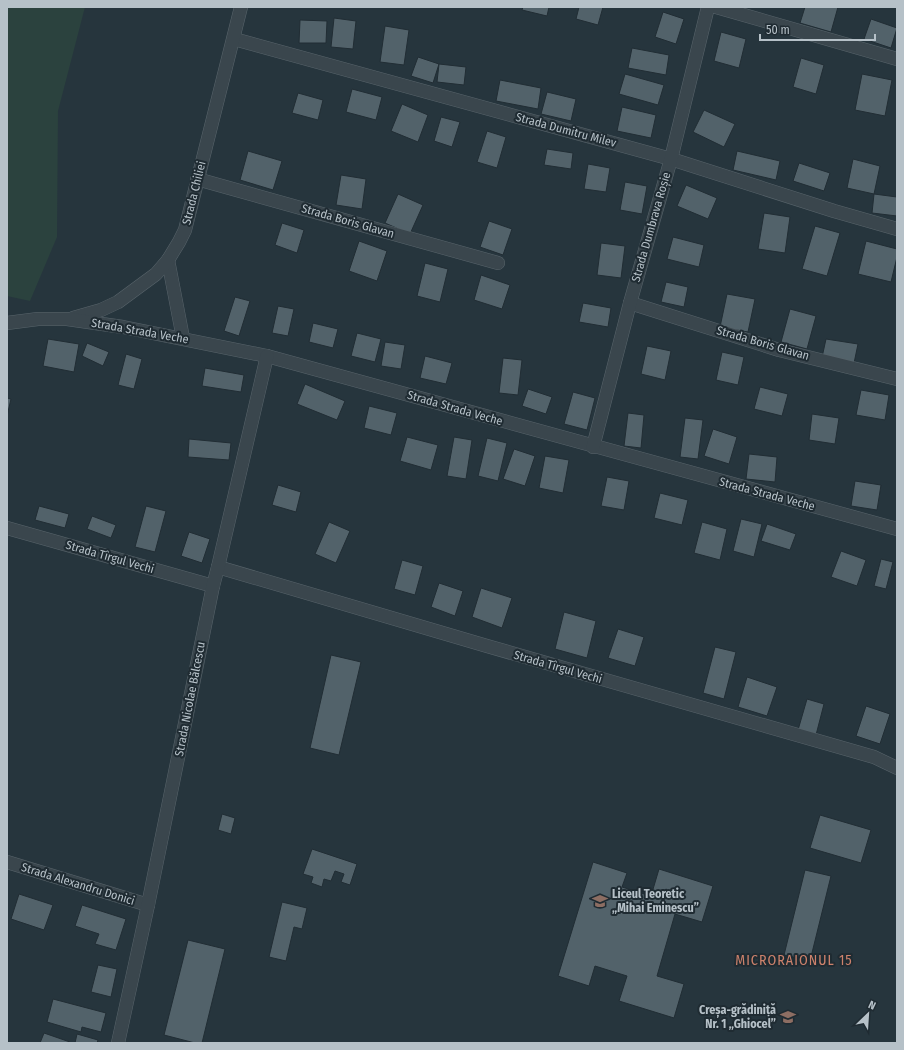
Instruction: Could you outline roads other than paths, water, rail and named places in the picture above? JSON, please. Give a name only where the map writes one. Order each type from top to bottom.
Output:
[{"type":"street","name":"Strada Chiliei","points":[[67,320],[100,310],[118,302],[156,274],[180,242],[185,230],[241,7]]},
{"type":"street","name":"Strada Dumbrava Roșie","points":[[593,447],[630,303],[671,159],[708,7]]},
{"type":"street","points":[[716,7],[897,59]]},
{"type":"street","name":"Strada Dumitru Milev","points":[[234,39],[671,159],[834,212],[897,229]]},
{"type":"street","name":"Strada Boris Glavan","points":[[197,179],[498,263]]},
{"type":"street","points":[[168,260],[183,338]]},
{"type":"street","name":"Strada Boris Glavan","points":[[630,303],[779,350],[897,379]]},
{"type":"street","name":"Strada Strada Veche","points":[[7,323],[38,319],[67,320],[123,327],[267,356],[593,447],[897,529]]},
{"type":"street","name":"Strada Nicolae Bălcescu","points":[[118,1043],[148,906],[213,586],[267,356]]},
{"type":"street","name":"Strada Tîrgul Vechi","points":[[7,528],[213,586]]},
{"type":"street","name":"Strada Tîrgul Vechi","points":[[218,567],[874,757],[897,768]]},
{"type":"street","name":"Strada Alexandru Donici","points":[[7,862],[148,906]]},
{"type":"place","name":"Liceul Teoretic „Mihai Eminescu”","points":[[600,901]]},
{"type":"place","name":"Creșa-grădiniță Nr. 1 „Ghiocel”","points":[[788,1017]]},
{"type":"district","name":"MICRORAIONUL 15","points":[[794,960]]}]
